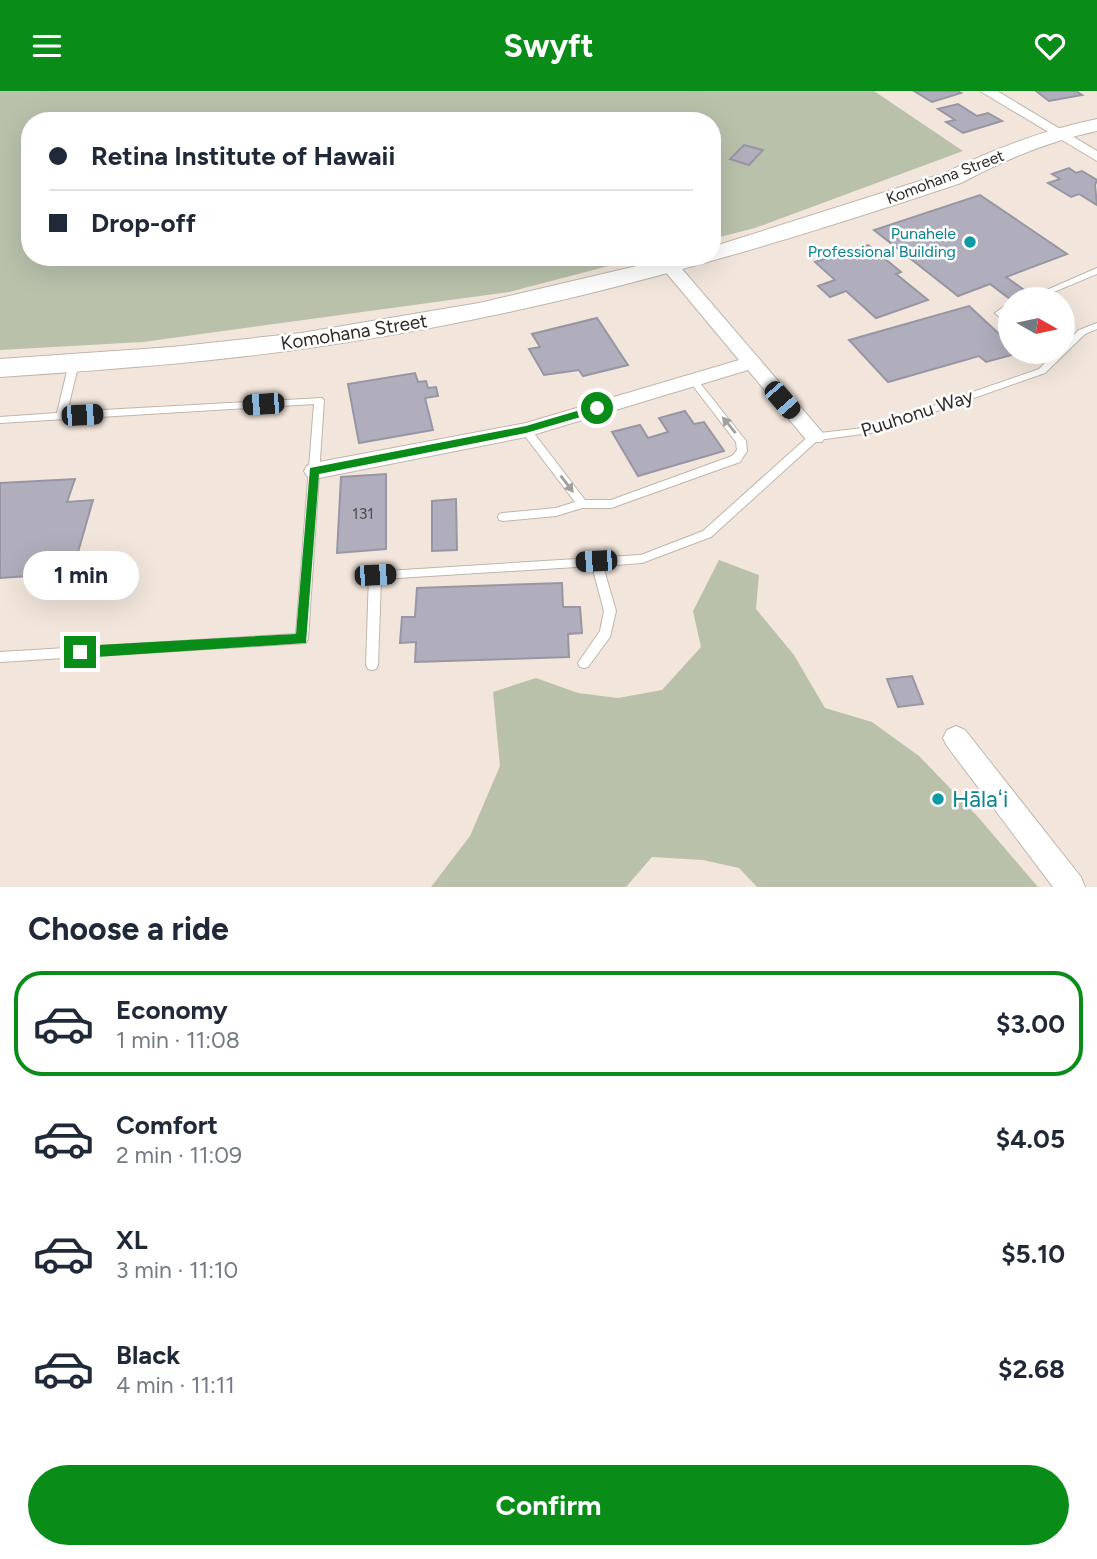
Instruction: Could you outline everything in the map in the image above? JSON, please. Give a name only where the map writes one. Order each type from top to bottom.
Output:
[{"type":"main road","name":"Komohana Street","points":[[721,252],[953,178],[987,161],[1058,133],[1097,125]]},
{"type":"main road","name":"Komohana Street","points":[[0,368],[200,353],[342,335],[481,311],[670,266]]},
{"type":"street","points":[[987,91],[1097,157]]},
{"type":"street","points":[[670,266],[815,437]]},
{"type":"street","points":[[314,471],[526,430],[750,363]]},
{"type":"street","points":[[956,738],[1071,887]]},
{"type":"lane","points":[[1059,287],[1097,271]]},
{"type":"lane","name":"Puuhonu Way","points":[[1075,339],[1082,332],[1097,326]]},
{"type":"lane","points":[[61,416],[74,363]]},
{"type":"lane","name":"Puuhonu Way","points":[[815,437],[873,430],[1042,371],[1050,364]]},
{"type":"lane","points":[[503,517],[556,512],[582,504],[611,504],[736,459],[742,451],[741,441],[693,380]]},
{"type":"lane","points":[[0,420],[318,400],[302,639],[0,657]]},
{"type":"lane","points":[[526,430],[582,504]]},
{"type":"lane","points":[[372,665],[375,575],[642,559],[707,534],[815,437]]},
{"type":"lane","points":[[584,663],[606,633],[610,611],[596,561]]},
{"type":"green space","points":[[0,91],[874,91],[963,151],[755,228],[721,237],[721,112],[21,112],[21,266],[609,266],[509,292],[143,342],[0,350]]},
{"type":"green space","points":[[719,560],[759,575],[756,609],[794,655],[825,708],[872,722],[919,756],[978,817],[1038,887],[757,887],[739,868],[703,860],[652,857],[626,887],[431,887],[470,836],[500,766],[493,692],[536,678],[578,693],[618,698],[662,690],[701,647],[693,611]]},
{"type":"building","points":[[914,91],[958,91],[961,93],[932,102]]},
{"type":"building","points":[[1036,91],[1076,91],[1082,95],[1049,101]]},
{"type":"building","points":[[958,104],[977,116],[988,113],[1002,121],[963,133],[946,122],[955,120],[938,109]]},
{"type":"building","points":[[744,145],[763,150],[749,165],[730,159]]},
{"type":"building","points":[[1069,168],[1076,173],[1082,171],[1097,180],[1097,205],[1079,194],[1071,197],[1048,183],[1060,179],[1052,174]]},
{"type":"building","name":"Punahele Professional Building","points":[[980,195],[1067,254],[1006,277],[1020,287],[998,287],[998,290],[990,284],[958,296],[874,230]]},
{"type":"building","points":[[868,245],[901,272],[896,274],[928,300],[876,318],[846,291],[830,297],[818,286],[835,280],[815,262]]},
{"type":"building","points":[[969,306],[998,333],[998,359],[986,362],[979,356],[888,382],[849,340]]},
{"type":"building","points":[[597,318],[628,365],[583,376],[579,370],[544,375],[529,349],[540,347],[532,334]]},
{"type":"building","points":[[415,373],[418,382],[426,381],[428,388],[436,387],[438,396],[425,398],[433,430],[359,443],[348,384]]},
{"type":"building","points":[[685,411],[694,424],[704,422],[724,451],[638,476],[612,432],[640,425],[648,438],[668,432],[659,418]]},
{"type":"building","points":[[386,474],[386,549],[337,553],[341,477]]},
{"type":"building","points":[[75,479],[67,502],[93,500],[72,573],[0,578],[0,483]]},
{"type":"building","points":[[456,499],[457,550],[432,551],[432,501]]},
{"type":"building","points":[[562,583],[563,607],[580,607],[582,633],[568,634],[569,657],[415,662],[416,642],[400,643],[402,617],[415,617],[417,588]]},
{"type":"building","points":[[912,676],[923,704],[898,707],[887,679]]},
{"type":"place","name":"Punahele Professional Building","points":[[970,242]]},
{"type":"place","name":"Hālaʻi","points":[[938,799]]},
{"type":"route","points":[[80,652],[302,639],[314,471],[526,430],[597,408]]}]
